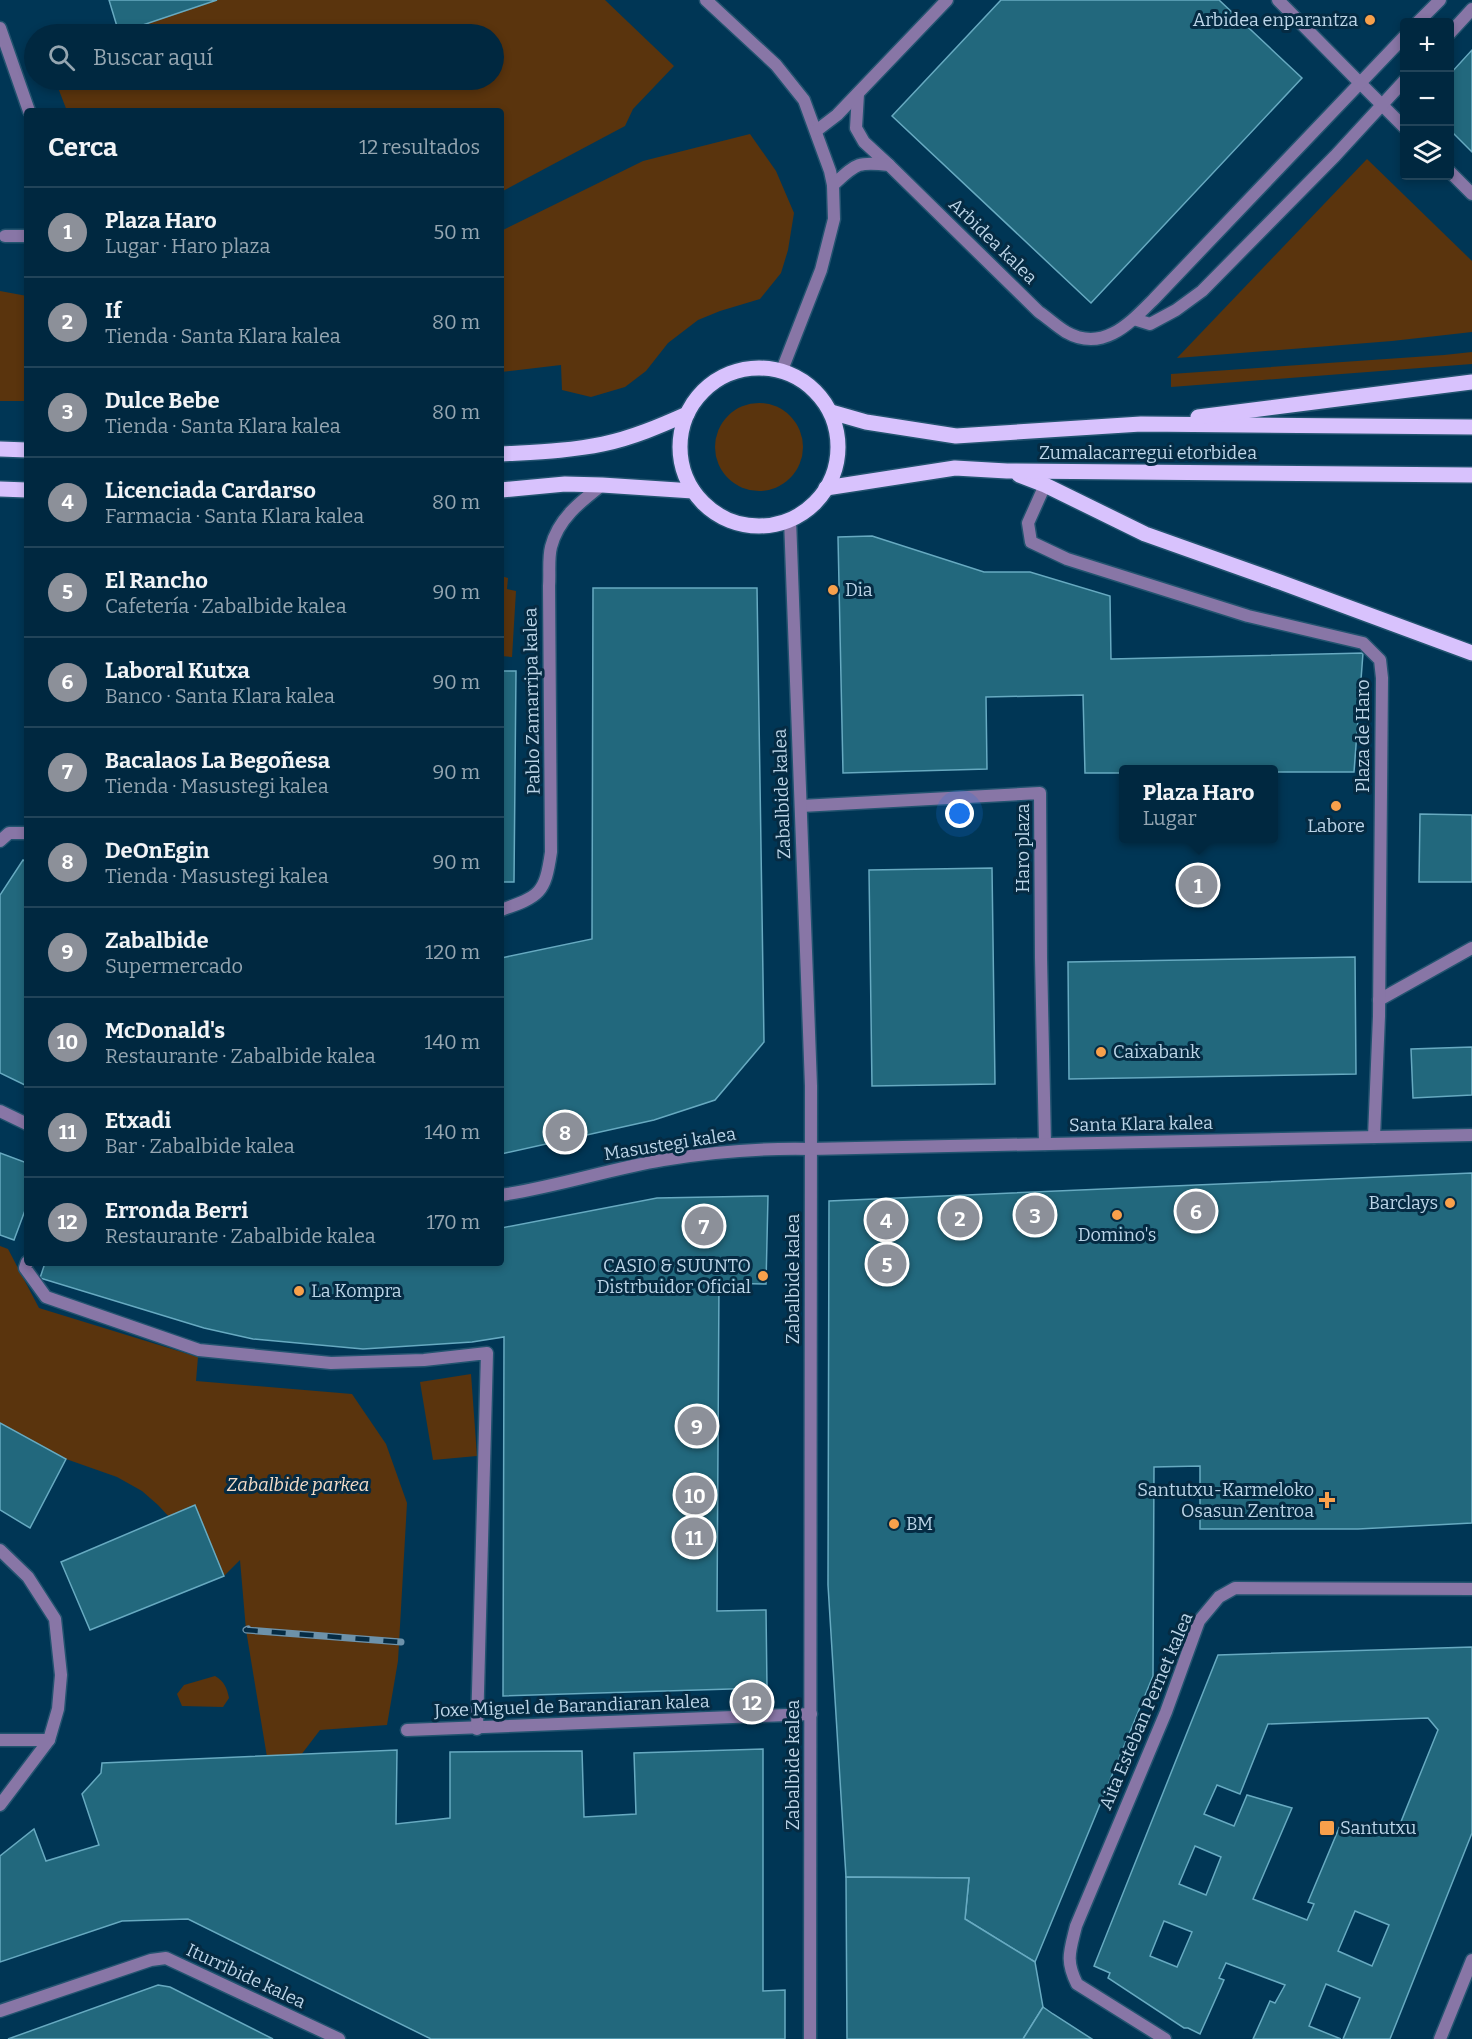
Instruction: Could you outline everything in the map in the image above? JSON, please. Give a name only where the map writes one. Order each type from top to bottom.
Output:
[{"type":"main road","points":[[750,367],[782,370],[802,380],[819,394],[831,412],[837,431],[838,451],[835,470],[826,488],[811,507],[790,519],[763,526],[736,523],[719,516],[704,505],[683,473],[680,453],[681,433],[687,414],[706,387],[727,375],[750,367]]},
{"type":"main road","points":[[1141,424],[1472,382]]},
{"type":"main road","name":"Zumalacarregui etorbidea","points":[[831,412],[866,422],[956,436],[1141,424],[1472,427]]},
{"type":"main road","points":[[504,454],[556,451],[603,444],[648,431],[687,414]]},
{"type":"main road","points":[[0,449],[24,450]]},
{"type":"main road","name":"Zumalacarregui etorbidea","points":[[826,488],[955,468],[1007,471],[1472,475]]},
{"type":"main road","points":[[1007,471],[1045,485],[1145,534],[1472,653]]},
{"type":"main road","points":[[504,490],[565,484],[602,484],[693,491]]},
{"type":"main road","points":[[0,489],[24,490]]},
{"type":"street","points":[[706,0],[776,65],[804,100],[833,185],[834,219],[821,270],[782,370]]},
{"type":"street","points":[[816,131],[837,115],[858,94],[946,0]]},
{"type":"street","points":[[1278,0],[1403,126]]},
{"type":"street","points":[[1422,18],[1440,0]]},
{"type":"street","points":[[1454,28],[1472,9]]},
{"type":"street","points":[[0,28],[28,108]]},
{"type":"street","name":"Arbidea kalea","points":[[858,94],[856,128],[864,142],[1039,312],[1066,332],[1083,339],[1099,338],[1113,335],[1134,319],[1400,41]]},
{"type":"street","name":"Arbidea kalea","points":[[1134,319],[1150,324],[1202,291],[1400,85]]},
{"type":"street","points":[[833,185],[853,166],[866,162],[889,165]]},
{"type":"street","points":[[1454,177],[1472,194]]},
{"type":"street","points":[[5,236],[24,236]]},
{"type":"street","name":"Pablo Zamarripa kalea","points":[[504,909],[529,900],[542,889],[548,872],[551,852],[549,586],[551,548],[572,508],[602,484]]},
{"type":"street","name":"Plaza de Haro","points":[[1045,485],[1028,523],[1031,542],[1067,559],[1248,616],[1363,643],[1380,660],[1382,678],[1380,1000],[1374,1137]]},
{"type":"street","name":"Zabalbide kalea","points":[[790,519],[811,1086],[810,2039]]},
{"type":"street","name":"Haro plaza","points":[[801,806],[1041,793],[1041,958],[1045,1144]]},
{"type":"street","points":[[0,841],[9,833],[24,833]]},
{"type":"street","points":[[1380,1000],[1472,948]]},
{"type":"street","points":[[0,1111],[24,1123]]},
{"type":"street","name":"Santa Klara kalea","points":[[810,1149],[1472,1135]]},
{"type":"street","name":"Masustegi kalea","points":[[504,1195],[529,1191],[663,1160],[761,1148],[810,1149]]},
{"type":"street","points":[[26,1266],[46,1297],[199,1350],[331,1363],[424,1360],[487,1353],[477,1728]]},
{"type":"street","points":[[0,1550],[28,1576],[55,1619],[61,1675],[58,1709],[49,1740],[0,1805]]},
{"type":"street","name":"Aita Esteban Pernet kalea","points":[[1165,2039],[1077,1983],[1070,1970],[1068,1958],[1076,1926],[1166,1712],[1199,1621],[1219,1598],[1235,1588],[1472,1589]]},
{"type":"street","name":"Joxe Miguel de Barandiaran kalea","points":[[407,1730],[811,1714]]},
{"type":"street","points":[[0,1740],[49,1740]]},
{"type":"street","name":"Iturribide kalea","points":[[0,2011],[151,1960],[166,1958],[339,2039]]},
{"type":"street","points":[[1440,2039],[1472,1960]]},
{"type":"green space","points":[[217,0],[605,0],[674,66],[633,109],[625,126],[504,190],[504,108],[66,108],[59,90],[504,90],[504,24],[144,24]]},
{"type":"green space","points":[[750,134],[776,171],[794,213],[788,250],[781,273],[760,299],[698,320],[668,343],[646,371],[625,387],[591,397],[562,390],[561,365],[504,372],[504,230],[643,161]]},
{"type":"green space","points":[[1367,159],[1472,261],[1472,332],[1392,341],[1177,358]]},
{"type":"green space","points":[[0,291],[24,295],[24,401],[0,401]]},
{"type":"green space","points":[[1472,352],[1472,364],[1171,387],[1171,374]]},
{"type":"green space","points":[[759,403],[784,410],[796,422],[803,447],[796,472],[784,484],[759,491],[734,484],[722,472],[715,447],[722,422],[734,410]]},
{"type":"green space","points":[[504,577],[508,578],[507,589],[516,591],[512,657],[504,656]]},
{"type":"green space","name":"Zabalbide parkea","points":[[0,1246],[8,1249],[39,1308],[198,1357],[196,1381],[352,1394],[386,1444],[407,1503],[398,1661],[387,1725],[320,1730],[301,1755],[267,1757],[246,1630],[240,1560],[224,1576],[142,1491],[117,1477],[66,1459],[0,1423]]},
{"type":"green space","points":[[471,1374],[477,1456],[433,1460],[420,1382]]},
{"type":"green space","points":[[215,1676],[223,1683],[228,1694],[229,1698],[223,1707],[182,1706],[177,1694],[184,1685]]},
{"type":"building","points":[[109,0],[217,0],[146,24],[116,24]]},
{"type":"building","points":[[1001,0],[1219,0],[1302,78],[1091,303],[892,116]]},
{"type":"building","points":[[1472,50],[1472,152],[1454,134],[1454,70]]},
{"type":"building","points":[[872,536],[984,572],[1030,572],[1110,596],[1111,659],[1363,653],[1354,772],[1278,772],[1278,765],[1119,765],[1119,773],[1085,773],[1083,695],[986,697],[987,769],[843,773],[838,537]]},
{"type":"building","points":[[593,588],[757,588],[764,1042],[715,1100],[654,1120],[504,1153],[504,957],[592,939]]},
{"type":"building","points":[[504,671],[516,671],[514,882],[504,882]]},
{"type":"building","points":[[1420,814],[1472,815],[1472,882],[1419,882]]},
{"type":"building","points":[[24,860],[24,1085],[0,1073],[0,895]]},
{"type":"building","points":[[992,868],[995,1084],[872,1086],[869,870]]},
{"type":"building","points":[[1355,957],[1356,1074],[1069,1079],[1068,962]]},
{"type":"building","points":[[1472,1047],[1472,1095],[1413,1098],[1411,1049]]},
{"type":"building","points":[[0,1153],[24,1162],[24,1213],[14,1240],[0,1235]]},
{"type":"building","points":[[1472,1173],[1472,1523],[1358,1529],[1200,1529],[1200,1466],[1154,1467],[1153,1676],[1035,1962],[965,1919],[969,1878],[846,1877],[828,1585],[829,1201]]},
{"type":"building","points":[[768,1196],[766,1284],[719,1283],[717,1611],[766,1610],[767,1688],[503,1696],[504,1337],[472,1342],[363,1349],[253,1339],[204,1328],[40,1278],[44,1266],[504,1266],[504,1227],[657,1198]]},
{"type":"building","points":[[0,1423],[66,1459],[30,1528],[0,1510]]},
{"type":"building","points":[[195,1505],[224,1576],[90,1630],[61,1562]]},
{"type":"building","points":[[1472,1647],[1472,1833],[1390,2039],[1343,2039],[1360,1998],[1326,1984],[1309,2026],[1341,2039],[1253,2039],[1270,2001],[1275,2003],[1285,1985],[1226,1963],[1219,1978],[1224,1980],[1200,2034],[1184,2028],[1108,1978],[1110,1973],[1094,1966],[1218,1655]],"holes":[[[1428,1718],[1438,1730],[1396,1834],[1342,1821],[1308,1902],[1314,1904],[1307,1920],[1253,1899],[1292,1808],[1247,1795],[1234,1826],[1204,1814],[1217,1785],[1240,1794],[1268,1724]],[[1195,1846],[1221,1857],[1206,1895],[1179,1884]],[[1355,1911],[1389,1925],[1372,1966],[1338,1951]],[[1164,1921],[1192,1932],[1177,1967],[1150,1956]]]},
{"type":"building","points":[[763,1749],[763,1991],[785,1990],[785,2039],[431,2039],[188,1919],[122,1921],[0,1962],[0,1856],[34,1829],[46,1861],[99,1845],[82,1794],[101,1773],[102,1763],[397,1750],[396,1824],[450,1818],[450,1752],[582,1751],[584,1817],[636,1814],[634,1753]]},
{"type":"building","points":[[846,1877],[969,1878],[965,1919],[1035,1962],[1043,2007],[1023,2039],[847,2039]]},
{"type":"building","points":[[158,1985],[170,1987],[273,2039],[8,2039]]},
{"type":"building","points":[[1043,2007],[1053,2014],[1092,2039],[1023,2039]]},
{"type":"railway","points":[[248,1629],[246,1630],[401,1642]]},
{"type":"place","name":"Arbidea enparantza","points":[[1370,20]]},
{"type":"place","name":"Dia","points":[[833,590]]},
{"type":"place","name":"Labore","points":[[1336,806]]},
{"type":"place","name":"Plaza Haro","points":[[1198,885]]},
{"type":"place","name":"Caixabank","points":[[1101,1052]]},
{"type":"place","name":"DeOnEgin","points":[[565,1132]]},
{"type":"place","name":"Barclays","points":[[1450,1203]]},
{"type":"place","name":"Laboral Kutxa","points":[[1196,1211]]},
{"type":"place","name":"Dulce Bebe","points":[[1035,1215]]},
{"type":"place","name":"Domino's","points":[[1117,1215]]},
{"type":"place","name":"If","points":[[960,1218]]},
{"type":"place","name":"Licenciada Cardarso","points":[[886,1220]]},
{"type":"place","name":"Bacalaos La Begoñesa","points":[[704,1226]]},
{"type":"place","name":"El Rancho","points":[[887,1264]]},
{"type":"place","name":"CASIO & SUUNTO Distrbuidor Oficial","points":[[763,1276]]},
{"type":"place","name":"La Kompra","points":[[299,1291]]},
{"type":"place","name":"Zabalbide","points":[[697,1426]]},
{"type":"place","name":"McDonald's","points":[[695,1495]]},
{"type":"place","name":"Santutxu-Karmeloko Osasun Zentroa","points":[[1327,1500]]},
{"type":"place","name":"BM","points":[[894,1524]]},
{"type":"place","name":"Etxadi","points":[[694,1537]]},
{"type":"place","name":"Erronda Berri","points":[[752,1702]]},
{"type":"place","name":"Santutxu","points":[[1327,1828]]}]
